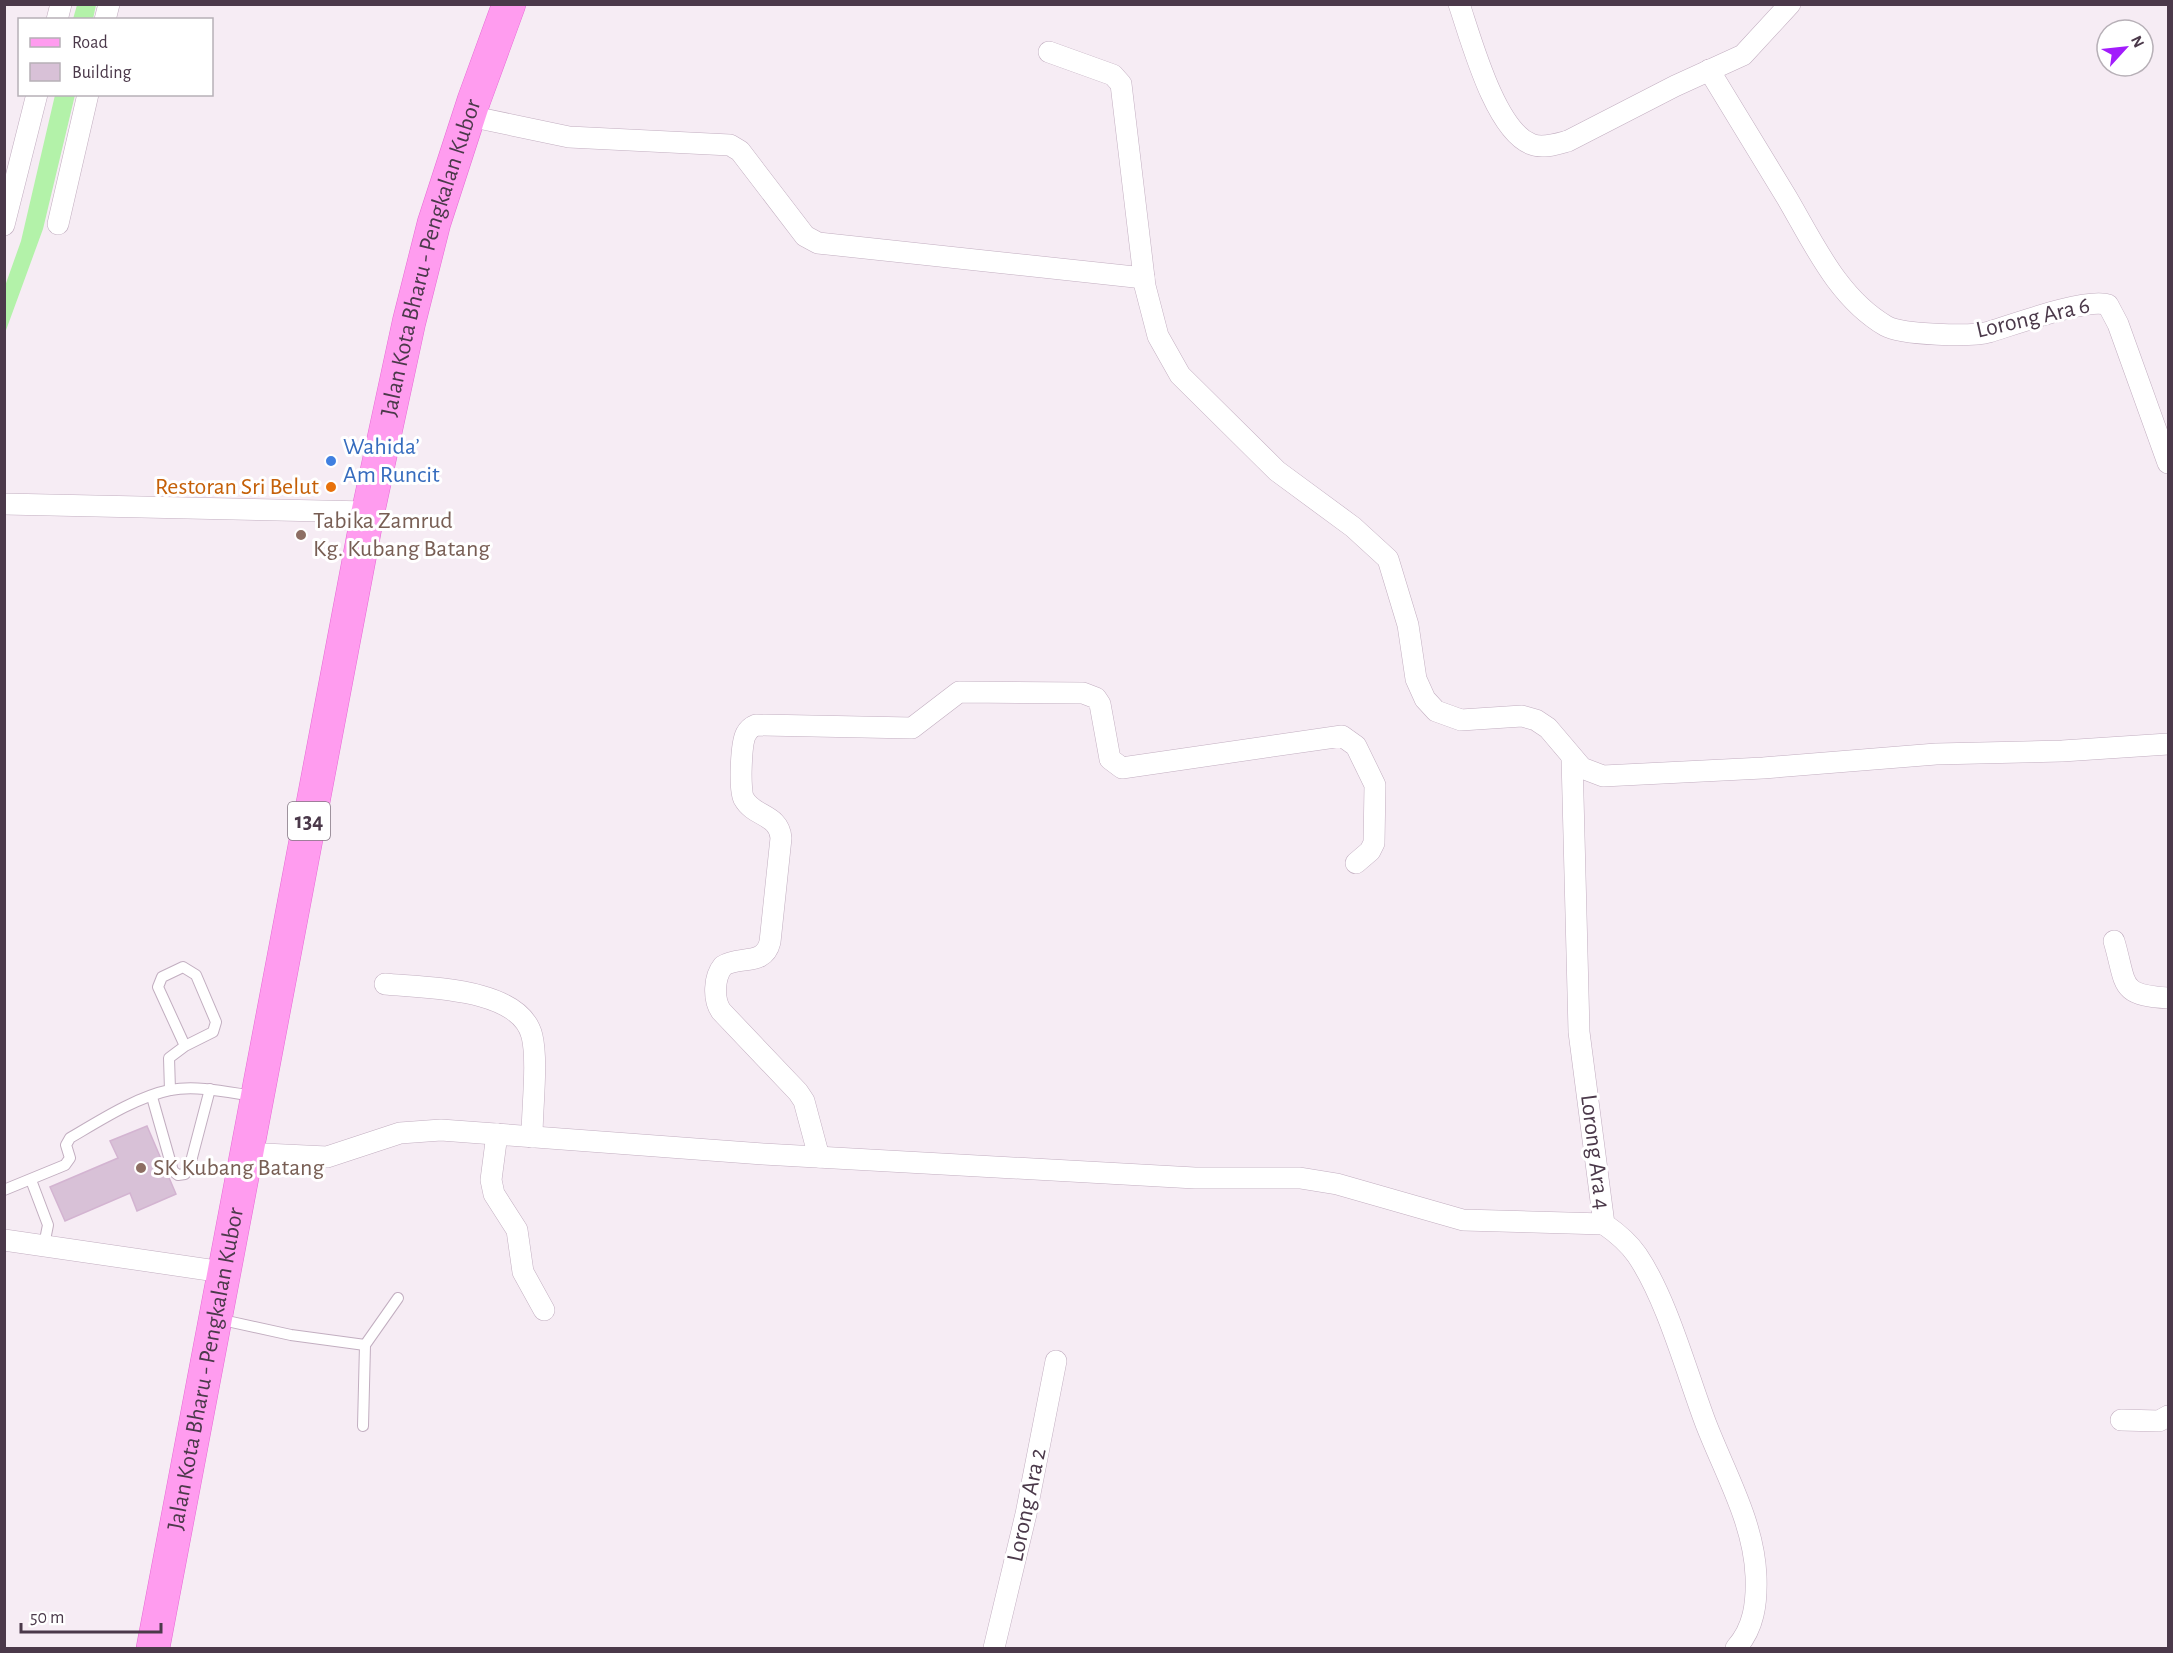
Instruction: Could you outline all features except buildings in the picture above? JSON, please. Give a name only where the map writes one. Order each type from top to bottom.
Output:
[{"type":"main road","name":"Jalan Kota Bharu - Pengkalan Kubor","points":[[153,1648],[368,512],[409,322],[434,223],[509,4]]},
{"type":"street","points":[[1459,4],[1487,86],[1516,133],[1531,144],[1548,146],[1568,141],[1743,55],[1790,4]]},
{"type":"street","points":[[1049,52],[1113,75],[1121,84],[1144,278],[1158,336],[1180,375],[1277,471],[1353,527],[1388,559],[1408,625],[1416,679],[1425,699],[1436,711],[1461,720],[1522,716],[1536,720],[1548,728],[1582,768],[1603,776],[1763,768],[1936,754],[2062,751],[2169,744]]},
{"type":"street","name":"Lorong Ara 6","points":[[1709,70],[1838,283],[1869,313],[1888,327],[1916,332],[1983,334],[2073,307],[2098,303],[2108,305],[2118,324],[2169,463]]},
{"type":"street","points":[[4,225],[36,96]]},
{"type":"street","points":[[58,224],[88,96]]},
{"type":"street","points":[[470,116],[568,137],[730,144],[740,151],[805,236],[818,243],[1144,278]]},
{"type":"street","points":[[4,504],[368,512]]},
{"type":"street","points":[[819,1157],[805,1107],[798,1092],[750,1043],[716,1002],[717,979],[723,966],[735,960],[758,958],[768,949],[770,942],[781,838],[776,822],[752,807],[742,795],[743,742],[749,729],[756,725],[912,728],[959,692],[1083,693],[1096,698],[1100,704],[1110,759],[1122,768],[1342,736],[1356,746],[1375,785],[1374,843],[1356,863]]},
{"type":"street","name":"Lorong Ara 4","points":[[1572,757],[1579,1032],[1604,1224],[1626,1240],[1654,1286],[1718,1455],[1744,1515],[1756,1574],[1756,1606],[1747,1636],[1736,1648]]},
{"type":"street","points":[[2114,941],[2126,983],[2133,993],[2144,997],[2169,999]]},
{"type":"street","points":[[385,984],[439,989],[500,1001],[522,1017],[530,1031],[533,1047],[532,1137]]},
{"type":"street","points":[[246,1154],[327,1157],[400,1133],[441,1130],[819,1157],[1195,1178],[1300,1178],[1337,1184],[1463,1220],[1604,1224]]},
{"type":"street","points":[[497,1134],[492,1173],[494,1194],[517,1230],[523,1272],[544,1310]]},
{"type":"street","points":[[4,1240],[223,1272]]},
{"type":"street","name":"Lorong Ara 2","points":[[994,1648],[1026,1514],[1056,1361]]},
{"type":"street","points":[[2121,1420],[2159,1421],[2169,1416]]},
{"type":"lane","points":[[170,1090],[169,1058],[184,1046],[213,1032],[216,1022],[196,975],[183,967],[162,977],[158,987],[184,1046]]},
{"type":"lane","points":[[4,1190],[68,1162],[66,1145],[70,1138],[110,1114],[170,1090],[210,1089],[257,1096]]},
{"type":"lane","points":[[152,1097],[173,1171],[178,1175],[185,1174],[189,1169],[210,1089]]},
{"type":"lane","points":[[31,1180],[48,1225],[44,1245]]},
{"type":"lane","points":[[363,1425],[365,1345],[398,1298]]},
{"type":"lane","points":[[215,1318],[291,1335],[365,1345]]},
{"type":"shaded area","points":[[77,5],[96,5],[93,18],[73,18]]},
{"type":"shaded area","points":[[55,96],[75,96],[43,229],[5,333],[5,286],[21,241]]},
{"type":"place","name":"Wahida’ Am Runcit","points":[[331,461]]},
{"type":"place","name":"Restoran Sri Belut","points":[[331,487]]},
{"type":"place","name":"Tabika Zamrud Kg. Kubang Batang","points":[[301,535]]},
{"type":"place","name":"SK Kubang Batang","points":[[141,1168]]}]
